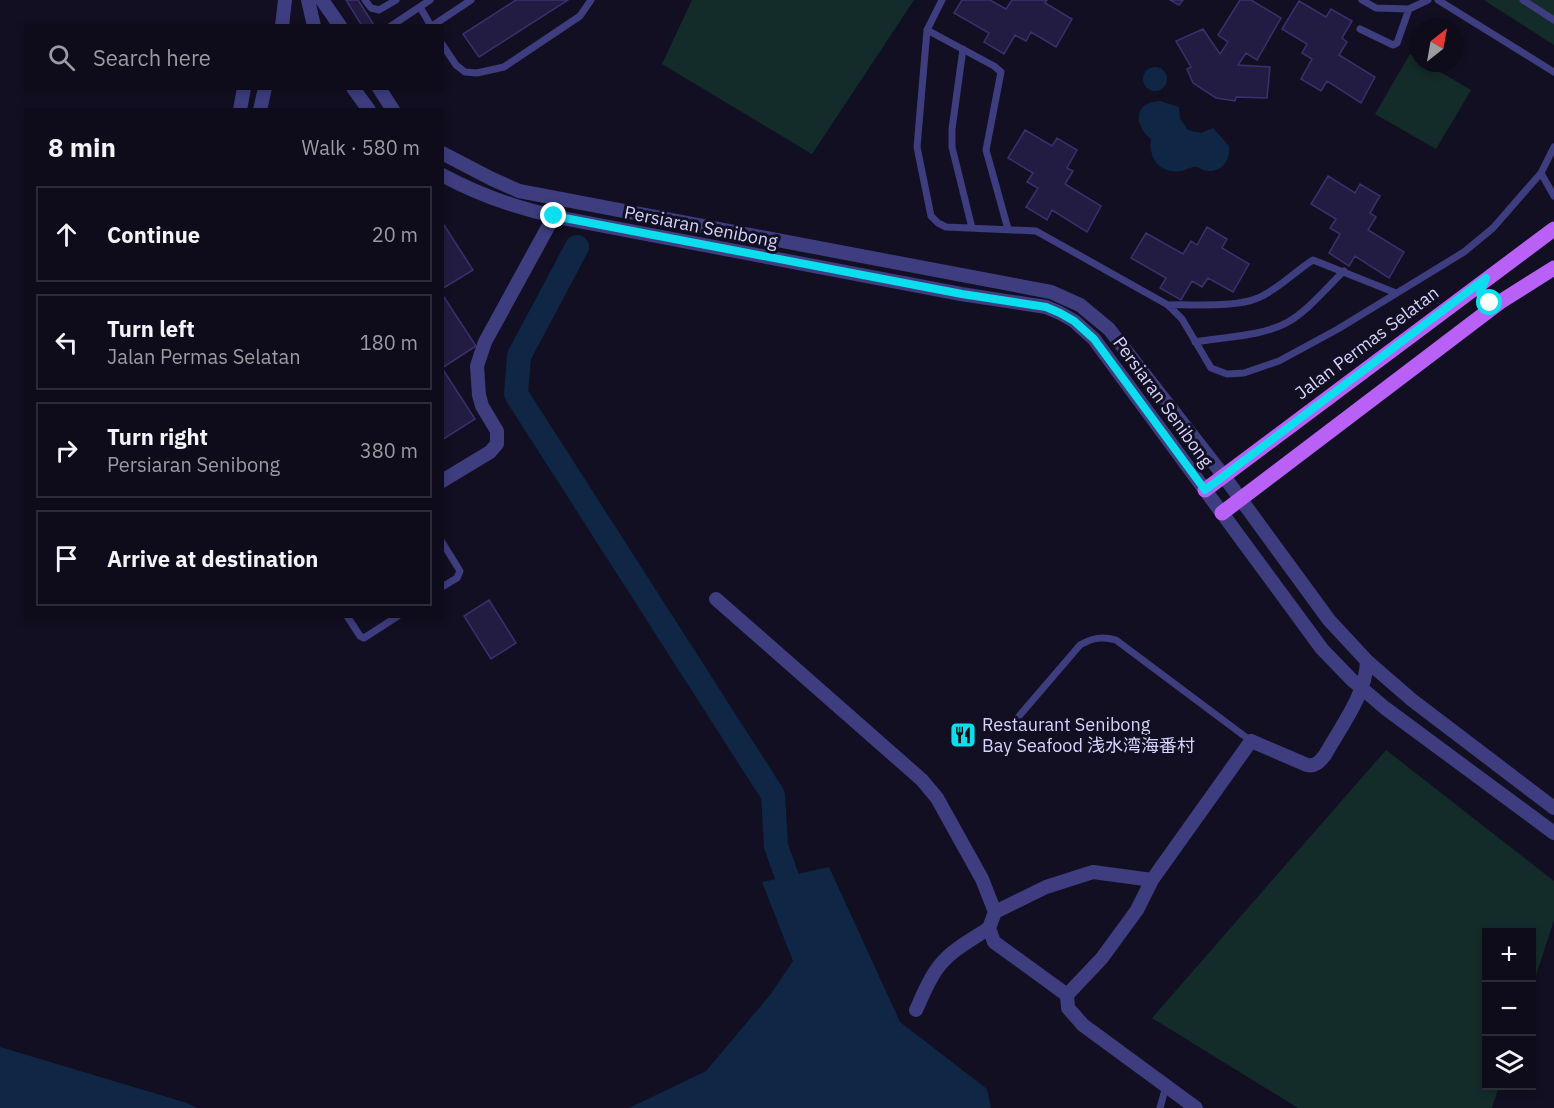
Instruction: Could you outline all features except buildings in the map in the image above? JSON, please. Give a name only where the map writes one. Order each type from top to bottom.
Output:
[{"type":"main road","name":"Jalan Permas Selatan","points":[[1205,490],[1554,229]]},
{"type":"main road","points":[[1222,513],[1500,302],[1554,268]]},
{"type":"main road","points":[[1486,278],[1480,293],[1481,298],[1490,303],[1500,302]]},
{"type":"street","points":[[282,24],[285,0]]},
{"type":"street","points":[[308,0],[311,24]]},
{"type":"street","points":[[322,0],[339,24]]},
{"type":"street","points":[[240,108],[244,90]]},
{"type":"street","points":[[260,108],[265,90]]},
{"type":"street","points":[[354,90],[368,108]]},
{"type":"street","points":[[380,90],[392,108]]},
{"type":"street","name":"Persiaran Senibong","points":[[444,154],[519,191],[634,211],[1041,290],[1066,297],[1095,316],[1109,329],[1223,475],[1329,620],[1367,661],[1412,700],[1554,808]]},
{"type":"street","name":"Persiaran Senibong","points":[[444,176],[492,199],[558,217],[962,294],[1046,307],[1074,321],[1094,339],[1322,649],[1362,689],[1554,833]]},
{"type":"street","points":[[448,477],[490,452],[497,444],[497,431],[482,406],[479,395],[477,366],[485,342],[558,217]]},
{"type":"street","points":[[716,599],[922,780],[937,798],[982,879],[994,912],[989,928],[994,942],[1066,994],[1068,1008],[1083,1025],[1196,1108]]},
{"type":"street","points":[[1066,994],[1102,958],[1137,910],[1152,880],[1251,741],[1307,765],[1315,765],[1325,755],[1362,689],[1367,661]]},
{"type":"street","points":[[994,912],[1046,887],[1093,872],[1152,880]]},
{"type":"street","points":[[916,1010],[939,966],[953,953],[989,928]]},
{"type":"lane","points":[[365,0],[371,8],[378,10],[396,0]]},
{"type":"lane","points":[[394,24],[430,0]]},
{"type":"lane","points":[[435,24],[471,0]]},
{"type":"lane","points":[[444,47],[456,65],[465,72],[477,73],[504,67],[580,16],[591,0]]},
{"type":"lane","points":[[942,0],[927,30],[917,147],[931,216],[946,227],[1036,231],[1168,305],[1182,319],[1211,368],[1227,374],[1244,373],[1279,361],[1338,329],[1464,252],[1493,228],[1541,173],[1554,147]]},
{"type":"lane","points":[[1362,0],[1376,8],[1409,9],[1428,0]]},
{"type":"lane","points":[[1438,0],[1554,72]]},
{"type":"lane","points":[[1525,0],[1554,20]]},
{"type":"lane","points":[[420,7],[431,24]]},
{"type":"lane","points":[[1360,29],[1393,45],[1396,44],[1409,9]]},
{"type":"lane","points":[[927,30],[1001,72],[986,150],[1008,229]]},
{"type":"lane","points":[[963,50],[952,129],[952,147],[972,228]]},
{"type":"lane","points":[[1541,173],[1554,196]]},
{"type":"lane","points":[[1168,305],[1217,304],[1257,298],[1282,284],[1312,260],[1396,293]]},
{"type":"lane","points":[[1195,342],[1266,330],[1287,323],[1302,312],[1344,271]]},
{"type":"lane","points":[[444,545],[460,571],[457,578],[444,586]]},
{"type":"lane","points":[[348,618],[360,636],[364,638],[395,618]]},
{"type":"lane","points":[[384,618],[387,624]]},
{"type":"lane","points":[[1008,729],[1080,645],[1090,639],[1106,638],[1116,640],[1251,741]]},
{"type":"lane","points":[[1160,1108],[1166,1086]]},
{"type":"green space","points":[[692,0],[914,0],[812,154],[662,64]]},
{"type":"green space","points":[[1484,0],[1554,0],[1554,45]]},
{"type":"green space","points":[[1410,54],[1410,72],[1440,72],[1471,90],[1436,149],[1375,114]]},
{"type":"green space","points":[[1386,750],[1554,881],[1554,920],[1536,976],[1536,928],[1482,928],[1482,1090],[1498,1090],[1492,1108],[1298,1108],[1152,1018]]},
{"type":"water","points":[[1155,67],[1164,70],[1167,79],[1164,88],[1155,91],[1146,88],[1143,79],[1146,70]]},
{"type":"water","points":[[1160,101],[1179,107],[1180,119],[1188,130],[1201,133],[1213,128],[1229,146],[1228,157],[1223,166],[1209,171],[1195,167],[1174,171],[1167,170],[1157,163],[1151,152],[1151,139],[1141,127],[1139,115],[1145,105]]},
{"type":"water","points":[[829,867],[900,1022],[987,1089],[991,1108],[629,1108],[706,1071],[770,995],[793,961],[762,882]]},
{"type":"water","points":[[0,1047],[187,1103],[197,1108],[0,1108]]},
{"type":"waterway","points":[[577,247],[519,356],[516,394],[773,795],[776,846],[787,877]]},
{"type":"place","name":"Restaurant Senibong Bay Seafood 浅水湾海番村","points":[[963,735]]},
{"type":"route","points":[[554,216],[962,294],[1046,307],[1074,321],[1094,339],[1205,490],[1486,278],[1480,293],[1485,302],[1490,303]]}]
